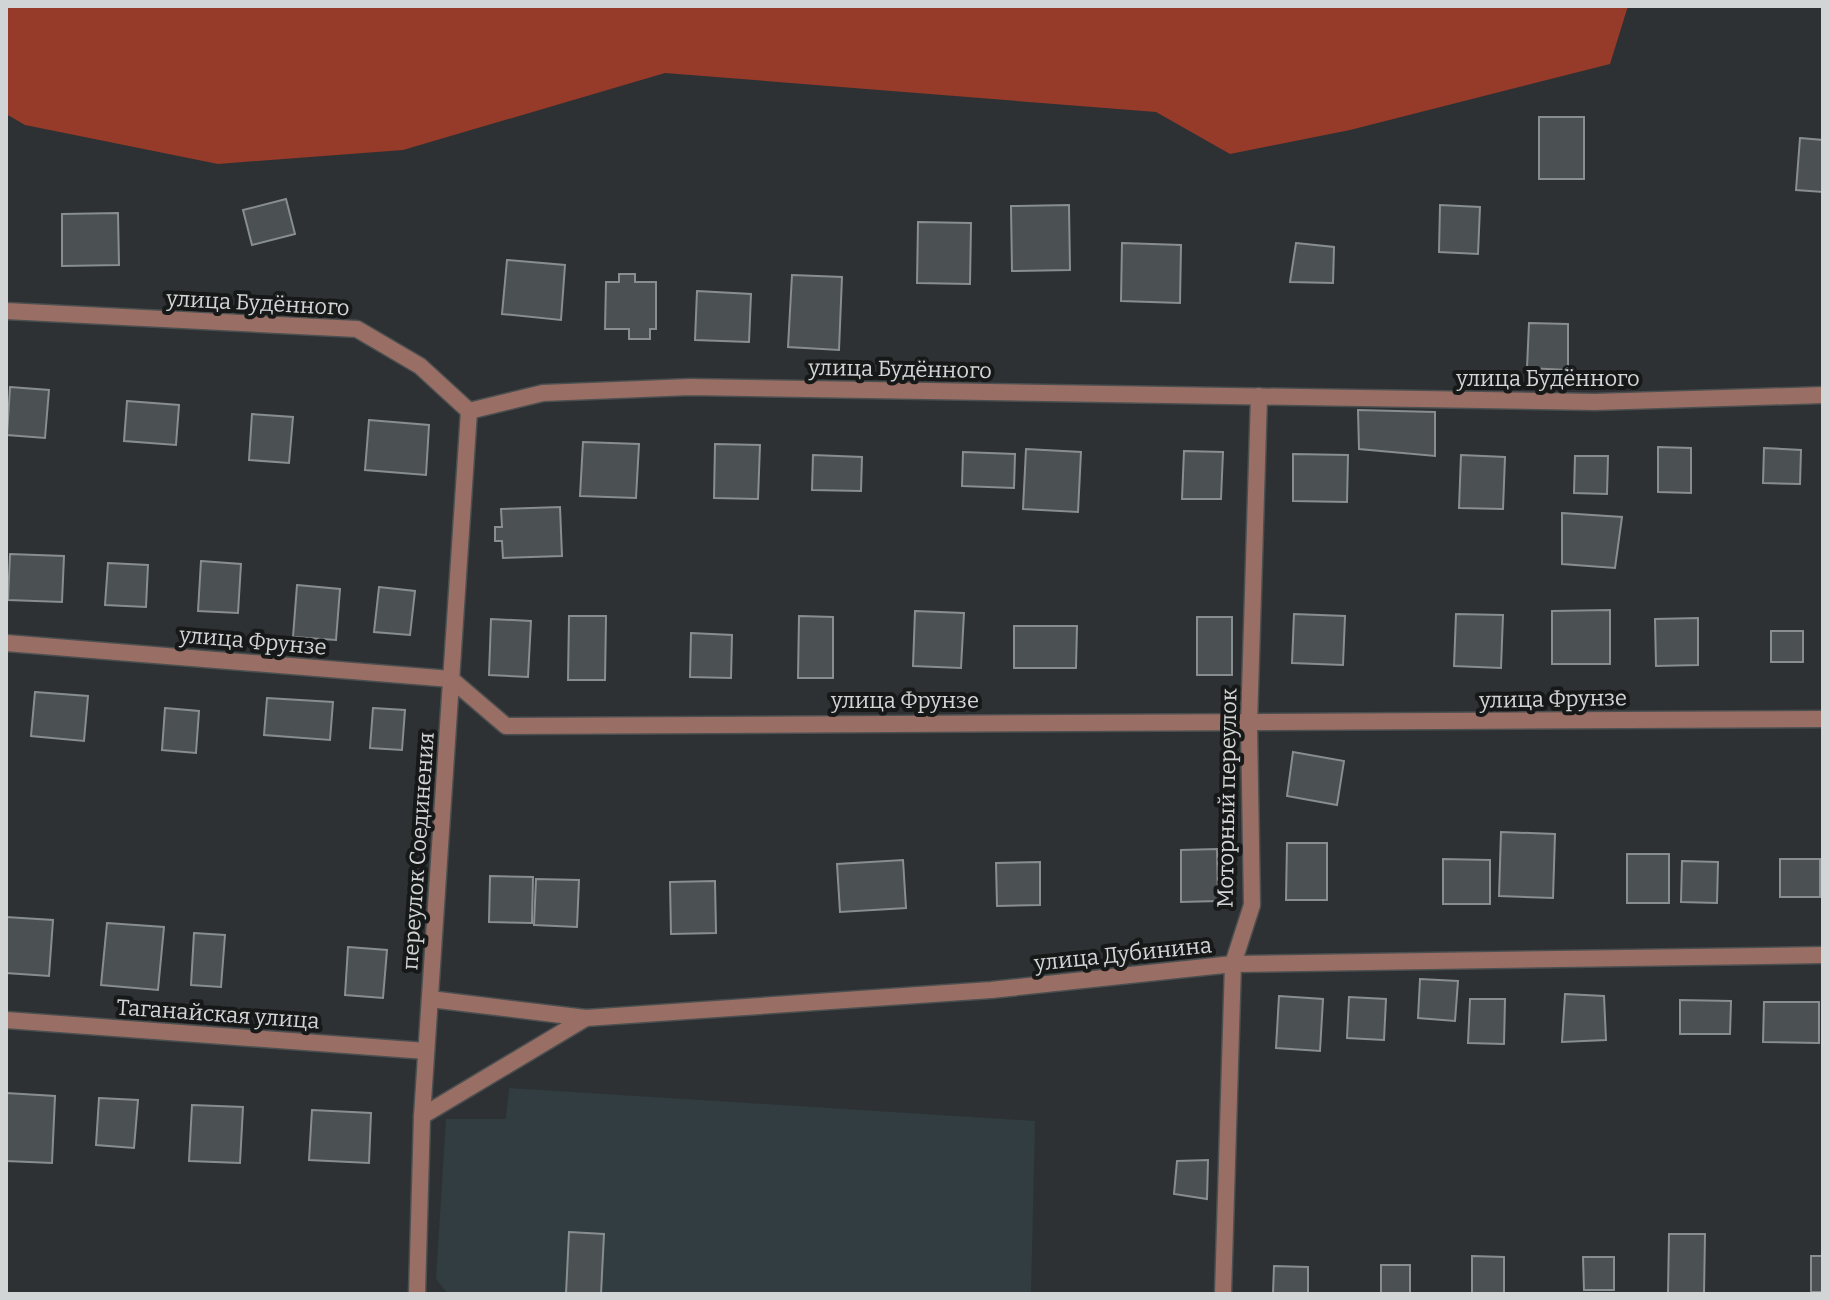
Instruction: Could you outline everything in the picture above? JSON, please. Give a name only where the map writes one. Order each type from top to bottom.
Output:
[{"type":"street","name":"улица Будённого","points":[[6,311],[357,329],[420,366],[469,411],[543,393],[690,387],[1595,402],[1823,395]]},
{"type":"street","name":"Моторный переулок","points":[[1223,1294],[1233,964],[1252,905],[1249,724],[1259,396]]},
{"type":"street","name":"переулок Соединения","points":[[417,1294],[422,1116],[469,411]]},
{"type":"street","name":"улица Фрунзе","points":[[6,643],[451,679],[506,726],[874,721],[1249,724],[1823,719]]},
{"type":"street","name":"улица Дубинина","points":[[430,999],[586,1018],[991,990],[1233,964],[1823,955]]},
{"type":"street","points":[[422,1116],[586,1018]]},
{"type":"street","name":"Таганайская улица","points":[[6,1020],[426,1051]]},
{"type":"shaded area","points":[[6,6],[1628,6],[1610,64],[1350,130],[1230,154],[1156,112],[665,73],[403,150],[218,164],[25,125],[6,114]]},
{"type":"shaded area","points":[[509,1088],[1035,1121],[1031,1294],[448,1294],[436,1279],[446,1119],[506,1119]]},
{"type":"building","points":[[1539,117],[1584,117],[1584,179],[1539,179]]},
{"type":"building","points":[[1800,138],[1823,140],[1823,192],[1796,190]]},
{"type":"building","points":[[286,199],[295,234],[252,245],[243,210]]},
{"type":"building","points":[[1069,205],[1070,270],[1012,271],[1011,206]]},
{"type":"building","points":[[1440,205],[1480,207],[1478,254],[1439,252]]},
{"type":"building","points":[[118,213],[119,265],[62,266],[62,214]]},
{"type":"building","points":[[918,222],[971,223],[970,284],[917,283]]},
{"type":"building","points":[[1122,243],[1181,245],[1180,303],[1121,301]]},
{"type":"building","points":[[1296,243],[1334,247],[1333,283],[1290,282]]},
{"type":"building","points":[[507,260],[565,265],[561,320],[502,314]]},
{"type":"building","points":[[619,274],[635,274],[635,282],[656,282],[656,329],[650,329],[650,339],[629,339],[629,329],[605,329],[606,282],[619,282]]},
{"type":"building","points":[[792,275],[842,277],[839,350],[788,347]]},
{"type":"building","points":[[697,291],[751,294],[749,342],[695,340]]},
{"type":"building","points":[[1529,323],[1568,324],[1568,370],[1527,368]]},
{"type":"building","points":[[10,387],[49,390],[45,438],[7,435]]},
{"type":"building","points":[[127,401],[179,405],[176,445],[124,441]]},
{"type":"building","points":[[1358,410],[1435,412],[1435,456],[1359,449]]},
{"type":"building","points":[[252,414],[293,417],[289,463],[249,460]]},
{"type":"building","points":[[369,420],[429,425],[426,475],[365,470]]},
{"type":"building","points":[[583,442],[639,444],[636,498],[580,496]]},
{"type":"building","points":[[715,444],[760,445],[758,499],[714,498]]},
{"type":"building","points":[[1658,447],[1691,448],[1691,493],[1658,492]]},
{"type":"building","points":[[1764,448],[1801,450],[1800,484],[1763,483]]},
{"type":"building","points":[[1026,449],[1081,452],[1078,512],[1023,509]]},
{"type":"building","points":[[1184,451],[1223,452],[1221,499],[1182,499]]},
{"type":"building","points":[[963,452],[1015,454],[1014,488],[962,486]]},
{"type":"building","points":[[1293,454],[1348,455],[1347,502],[1293,501]]},
{"type":"building","points":[[813,455],[862,457],[861,491],[812,490]]},
{"type":"building","points":[[1461,455],[1505,457],[1503,509],[1459,508]]},
{"type":"building","points":[[1575,456],[1608,456],[1607,494],[1574,493]]},
{"type":"building","points":[[560,507],[562,556],[503,558],[502,541],[495,541],[495,527],[502,527],[501,509]]},
{"type":"building","points":[[1562,513],[1622,517],[1615,568],[1562,564]]},
{"type":"building","points":[[10,554],[64,556],[62,602],[8,600]]},
{"type":"building","points":[[201,561],[241,564],[238,613],[198,611]]},
{"type":"building","points":[[108,563],[148,565],[146,607],[105,605]]},
{"type":"building","points":[[297,585],[340,589],[336,640],[293,637]]},
{"type":"building","points":[[379,587],[415,591],[410,635],[374,632]]},
{"type":"building","points":[[1610,610],[1610,664],[1552,664],[1552,611]]},
{"type":"building","points":[[915,611],[964,613],[961,668],[913,666]]},
{"type":"building","points":[[1294,614],[1345,616],[1343,665],[1292,663]]},
{"type":"building","points":[[1456,614],[1503,615],[1501,668],[1454,666]]},
{"type":"building","points":[[569,616],[606,616],[605,680],[568,680]]},
{"type":"building","points":[[799,616],[833,617],[833,678],[798,678]]},
{"type":"building","points":[[1197,617],[1232,617],[1232,675],[1197,675]]},
{"type":"building","points":[[1698,618],[1698,665],[1656,666],[1655,619]]},
{"type":"building","points":[[491,619],[531,621],[528,677],[489,675]]},
{"type":"building","points":[[1014,626],[1077,626],[1076,668],[1014,668]]},
{"type":"building","points":[[1771,631],[1803,631],[1803,662],[1771,662]]},
{"type":"building","points":[[691,633],[732,635],[731,678],[690,677]]},
{"type":"building","points":[[35,692],[88,696],[84,741],[31,736]]},
{"type":"building","points":[[267,698],[333,702],[330,740],[264,735]]},
{"type":"building","points":[[165,708],[199,711],[196,753],[162,750]]},
{"type":"building","points":[[373,708],[405,710],[402,750],[370,748]]},
{"type":"building","points":[[1293,752],[1344,761],[1337,805],[1287,796]]},
{"type":"building","points":[[1501,832],[1555,834],[1553,898],[1499,896]]},
{"type":"building","points":[[1287,843],[1327,843],[1327,900],[1286,900]]},
{"type":"building","points":[[1217,849],[1218,901],[1181,902],[1181,850]]},
{"type":"building","points":[[1627,854],[1669,854],[1669,903],[1627,903]]},
{"type":"building","points":[[1443,859],[1490,860],[1490,904],[1443,904]]},
{"type":"building","points":[[1780,859],[1820,859],[1820,897],[1780,897]]},
{"type":"building","points":[[903,860],[906,908],[840,912],[837,864]]},
{"type":"building","points":[[1682,861],[1718,862],[1717,903],[1681,902]]},
{"type":"building","points":[[1040,862],[1040,905],[997,906],[996,863]]},
{"type":"building","points":[[490,876],[533,877],[532,923],[489,922]]},
{"type":"building","points":[[536,879],[579,880],[577,927],[534,925]]},
{"type":"building","points":[[715,881],[716,933],[671,934],[670,882]]},
{"type":"building","points":[[6,917],[53,920],[49,976],[6,973]]},
{"type":"building","points":[[107,923],[164,927],[158,990],[101,985]]},
{"type":"building","points":[[194,933],[225,935],[221,987],[191,985]]},
{"type":"building","points":[[348,947],[387,950],[383,998],[345,995]]},
{"type":"building","points":[[1420,979],[1458,981],[1455,1021],[1418,1018]]},
{"type":"building","points":[[1565,994],[1604,996],[1606,1040],[1562,1042]]},
{"type":"building","points":[[1279,996],[1323,999],[1320,1051],[1276,1048]]},
{"type":"building","points":[[1349,997],[1386,999],[1384,1040],[1347,1038]]},
{"type":"building","points":[[1470,999],[1505,999],[1504,1044],[1468,1043]]},
{"type":"building","points":[[1680,1000],[1731,1001],[1730,1034],[1680,1034]]},
{"type":"building","points":[[1764,1002],[1819,1002],[1819,1043],[1763,1042]]},
{"type":"building","points":[[6,1093],[55,1096],[52,1163],[6,1161]]},
{"type":"building","points":[[99,1098],[138,1100],[134,1148],[96,1145]]},
{"type":"building","points":[[192,1105],[243,1107],[240,1163],[189,1161]]},
{"type":"building","points":[[312,1110],[371,1113],[369,1163],[309,1160]]},
{"type":"building","points":[[1208,1160],[1207,1199],[1174,1194],[1177,1161]]},
{"type":"building","points":[[569,1232],[604,1234],[601,1294],[566,1294]]},
{"type":"building","points":[[1669,1234],[1705,1234],[1704,1293],[1668,1293]]},
{"type":"building","points":[[1472,1256],[1504,1257],[1504,1294],[1472,1294]]},
{"type":"building","points":[[1811,1256],[1823,1256],[1823,1292],[1811,1292]]},
{"type":"building","points":[[1583,1257],[1614,1257],[1614,1290],[1584,1290]]},
{"type":"building","points":[[1381,1265],[1410,1265],[1410,1294],[1381,1294]]},
{"type":"building","points":[[1274,1266],[1308,1267],[1308,1294],[1273,1294]]}]
